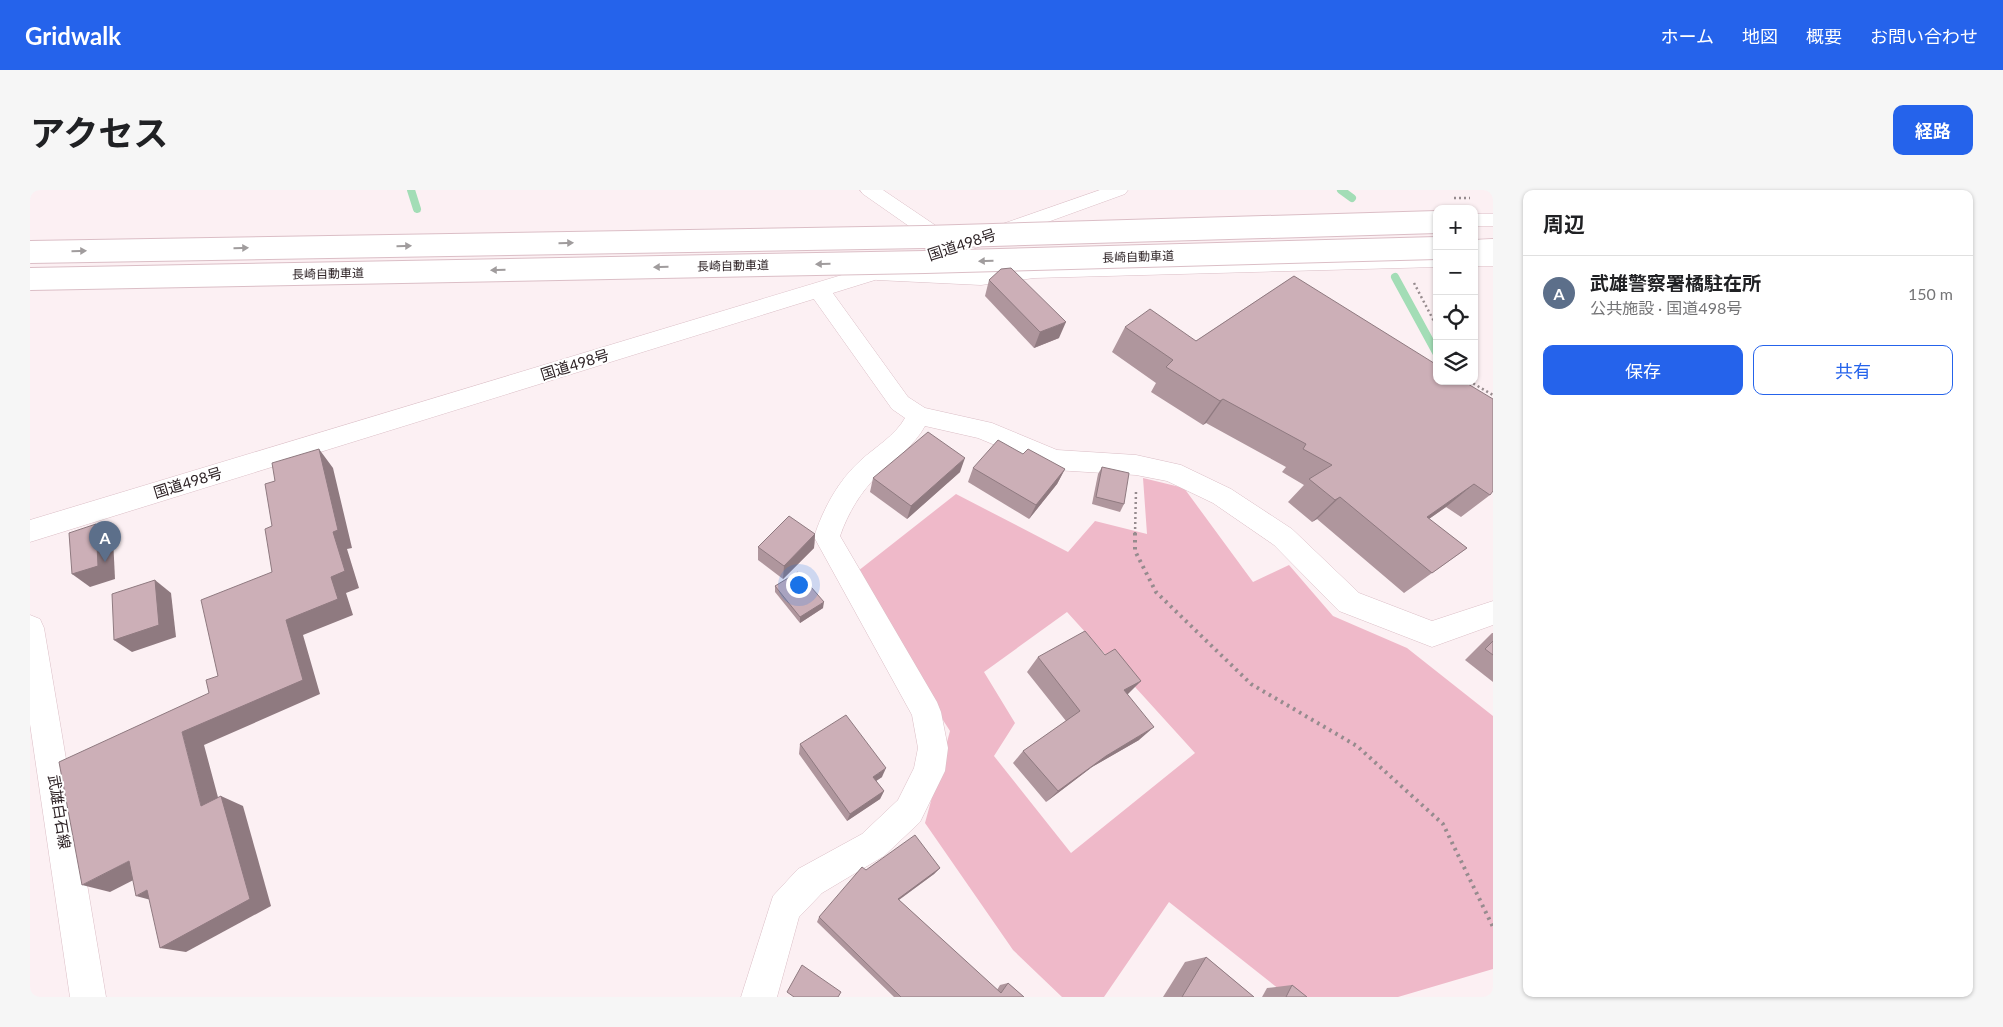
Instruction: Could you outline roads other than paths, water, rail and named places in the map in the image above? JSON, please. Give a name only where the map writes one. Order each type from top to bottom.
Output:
[{"type":"main road","points":[[870,190],[955,248]]},
{"type":"main road","name":"国道498号","points":[[30,531],[877,273],[1061,212],[1118,190]]},
{"type":"main road","points":[[1478,220],[1493,220]]},
{"type":"main road","name":"長崎自動車道","points":[[30,252],[925,237],[1433,222]]},
{"type":"main road","points":[[1478,247],[1493,246]]},
{"type":"main road","name":"長崎自動車道","points":[[30,279],[925,262],[1433,248]]},
{"type":"main road","points":[[1478,259],[1493,258]]},
{"type":"main road","points":[[877,273],[981,278],[1034,270],[1433,260]]},
{"type":"main road","points":[[819,290],[900,403],[918,415],[983,430],[1054,460],[1136,465],[1172,472],[1222,496],[1283,537],[1349,602],[1432,634],[1493,612]]},
{"type":"main road","points":[[759,997],[786,908],[810,881],[874,845],[909,811],[929,771],[933,748],[926,712],[827,537],[833,516],[862,475],[914,427],[918,415]]},
{"type":"main road","name":"武雄白石線","points":[[30,628],[88,997]]},
{"type":"waterway","points":[[411,190],[417,209]]},
{"type":"waterway","points":[[1341,190],[1352,198]]},
{"type":"waterway","points":[[1395,277],[1433,347]]},
{"type":"place","name":"武雄警察署橘駐在所","points":[[105,562]]}]
